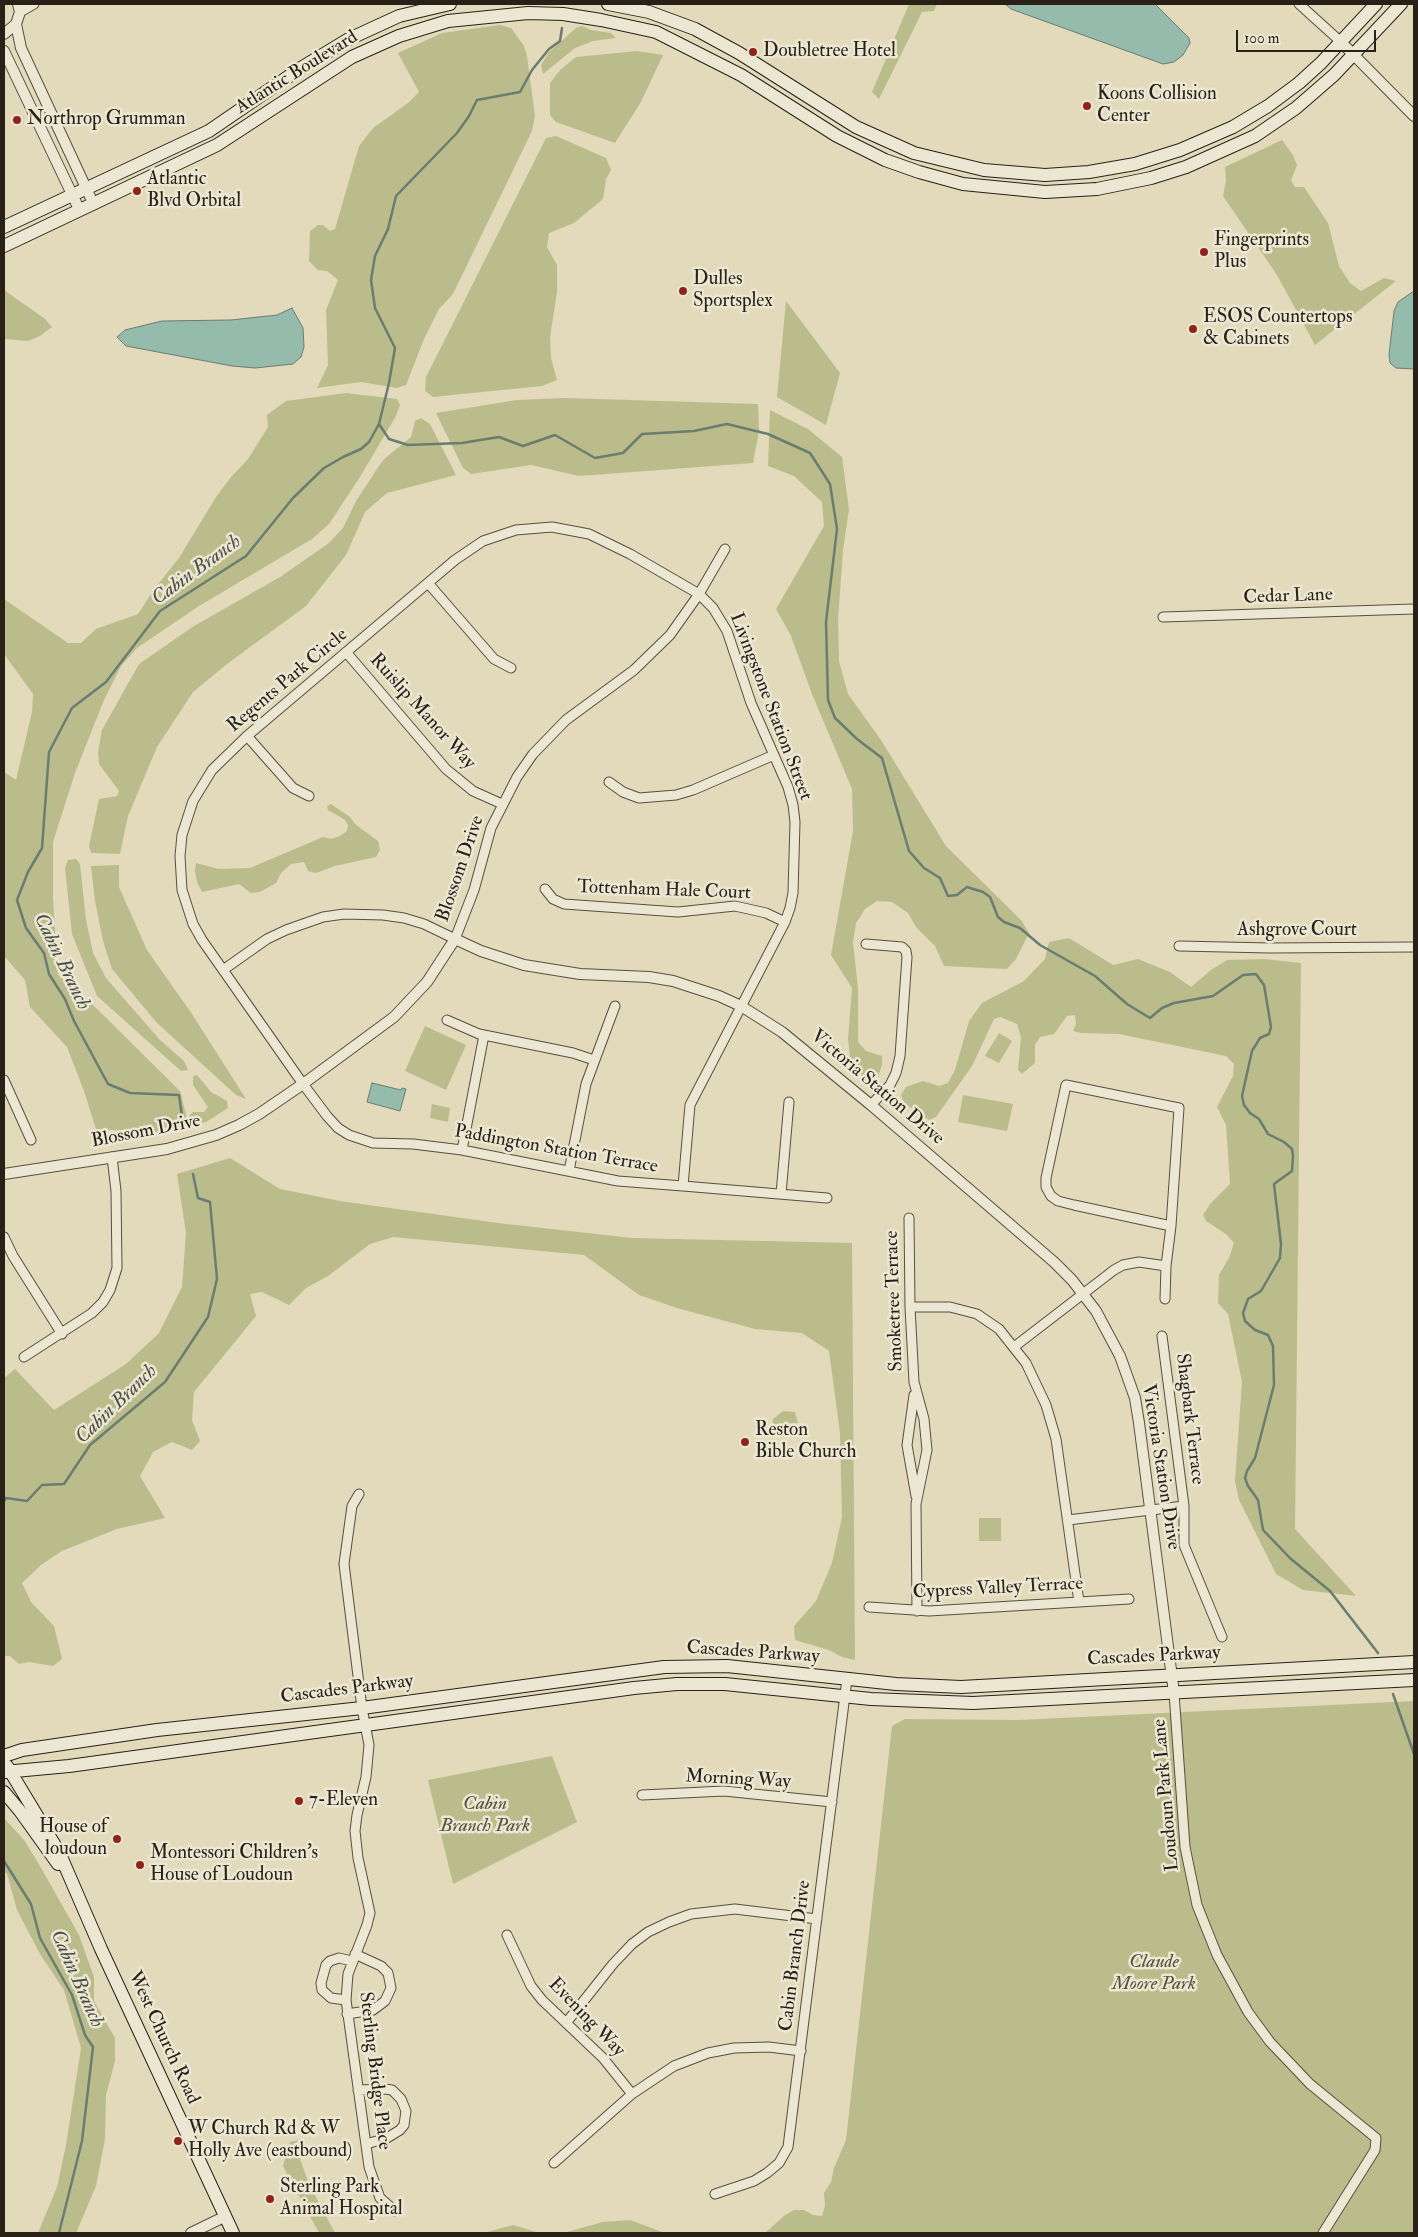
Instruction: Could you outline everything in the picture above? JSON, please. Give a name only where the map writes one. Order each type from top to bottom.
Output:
[{"type":"main road","name":"Atlantic Boulevard","points":[[4,226],[71,194],[159,156],[209,131],[301,68],[349,39],[400,16],[450,4]]},
{"type":"main road","points":[[608,4],[649,12],[695,29],[738,53],[856,127],[914,153],[984,170],[1045,175],[1089,172],[1135,164],[1198,144],[1236,125],[1276,100],[1321,64],[1376,4]]},
{"type":"main road","name":"Atlantic Boulevard","points":[[4,246],[217,145],[352,57],[399,36],[448,21],[528,13],[566,15],[601,20],[656,32],[741,75],[837,136],[885,160],[963,184],[1045,192],[1097,188],[1134,182],[1186,167],[1255,136],[1296,108],[1334,76],[1400,4]]},
{"type":"main road","name":"Cascades Parkway","points":[[4,1758],[22,1750],[148,1732],[362,1708],[622,1672],[685,1666],[749,1668],[896,1684],[961,1686],[1414,1662]]},
{"type":"main road","name":"Cascades Parkway","points":[[7,1772],[69,1766],[634,1688],[677,1684],[725,1684],[845,1697],[974,1703],[1414,1680]]},
{"type":"main road","name":"West Church Road","points":[[4,1758],[7,1772],[50,1835],[233,2233]]},
{"type":"main road","name":"West Church Road","points":[[4,1792],[57,1862],[85,1912]]},
{"type":"street","points":[[34,4],[19,8],[16,24],[20,48],[93,203]]},
{"type":"street","points":[[1299,4],[1341,42],[1414,116]]},
{"type":"street","points":[[4,34],[16,24]]},
{"type":"street","points":[[4,51],[71,194],[80,209]]},
{"type":"street","name":"Regents Park Circle","points":[[303,1084],[202,940],[187,907],[182,890],[180,856],[187,818],[202,785],[224,756],[428,583],[467,551],[483,541],[516,530],[552,527],[589,534],[607,542],[699,594]]},
{"type":"street","name":"Blossom Drive","points":[[4,1174],[167,1149],[216,1135],[259,1114],[394,1017],[427,982],[455,939],[466,915],[486,843],[502,804],[517,777],[549,736],[585,705],[620,682],[653,653],[684,617],[725,549]]},
{"type":"street","points":[[428,583],[494,659],[511,668]]},
{"type":"street","name":"Livingstone Station Street","points":[[683,1186],[690,1105],[785,922],[793,893],[795,822],[788,788],[751,703],[727,631],[713,608],[699,594]]},
{"type":"street","name":"Cedar Lane","points":[[1163,617],[1414,609]]},
{"type":"street","name":"Ruislip Manor Way","points":[[346,652],[446,770],[473,791],[502,804]]},
{"type":"street","points":[[247,736],[293,788],[309,796]]},
{"type":"street","points":[[609,782],[623,792],[639,798],[676,795],[693,790],[774,755]]},
{"type":"street","name":"Tottenham Hale Court","points":[[545,890],[554,899],[564,904],[678,912],[736,906],[766,913],[785,922]]},
{"type":"street","name":"Victoria Station Drive","points":[[223,970],[267,940],[286,930],[323,917],[344,914],[377,914],[404,918],[424,924],[488,954],[524,965],[580,974],[626,975],[665,980],[696,988],[741,1006],[782,1032],[871,1105],[1054,1262],[1083,1293],[1109,1333],[1127,1374],[1140,1423],[1174,1693]]},
{"type":"street","points":[[866,944],[902,947],[906,950],[907,957],[900,1056],[896,1073],[890,1084],[871,1105]]},
{"type":"street","name":"Ashgrove Court","points":[[1179,946],[1270,948],[1414,947]]},
{"type":"street","points":[[569,1171],[586,1084],[615,1006]]},
{"type":"street","points":[[447,1020],[484,1035],[573,1052],[594,1060]]},
{"type":"street","points":[[462,1150],[484,1035]]},
{"type":"street","points":[[4,1080],[31,1140]]},
{"type":"street","name":"Paddington Station Terrace","points":[[303,1084],[338,1128],[361,1140],[373,1143],[413,1144],[462,1150],[618,1181],[828,1198]]},
{"type":"street","points":[[1164,1299],[1171,1226],[1179,1108],[1066,1085],[1046,1178],[1046,1187],[1051,1196],[1058,1201],[1074,1205],[1171,1226]]},
{"type":"street","points":[[782,1194],[789,1102]]},
{"type":"street","points":[[24,1357],[62,1334],[98,1308],[107,1296],[113,1283],[116,1258],[116,1191],[112,1158]]},
{"type":"street","name":"Smoketree Terrace","points":[[909,1218],[914,1396],[907,1445],[916,1504],[917,1611]]},
{"type":"street","points":[[4,1237],[13,1256],[62,1334]]},
{"type":"street","points":[[1014,1347],[1114,1270],[1124,1265],[1139,1262],[1166,1266]]},
{"type":"street","points":[[910,1307],[950,1307],[977,1314],[1000,1329],[1037,1383],[1052,1421],[1059,1454],[1078,1602]]},
{"type":"street","name":"Shagbark Terrace","points":[[1162,1336],[1184,1506],[1183,1533],[1188,1557],[1222,1637]]},
{"type":"street","name":"Smoketree Terrace","points":[[914,1382],[924,1419],[927,1450],[916,1504]]},
{"type":"street","name":"Sterling Bridge Place","points":[[359,1494],[352,1506],[344,1564],[362,1708],[369,1745],[369,1760],[355,1831],[358,1858],[370,1913],[348,1974],[346,2000],[366,2144],[375,2184],[380,2198],[394,2211]]},
{"type":"street","name":"Shagbark Terrace","points":[[1068,1520],[1184,1506]]},
{"type":"street","name":"Cypress Valley Terrace","points":[[869,1607],[917,1611],[1129,1599]]},
{"type":"street","name":"Cabin Branch Drive","points":[[715,2194],[754,2181],[767,2173],[779,2162],[788,2147],[847,1679]]},
{"type":"street","name":"Loudoun Park Lane","points":[[1174,1693],[1185,1847],[1197,1904],[1217,1955],[1248,2012],[1270,2042],[1310,2084],[1376,2138],[1375,2150],[1323,2233]]},
{"type":"street","name":"Morning Way","points":[[642,1795],[724,1791],[832,1802]]},
{"type":"street","points":[[566,2023],[613,1964],[632,1944],[648,1932],[669,1922],[691,1914],[735,1909],[817,1919]]},
{"type":"street","name":"Evening Way","points":[[507,1935],[532,1986],[548,2006],[603,2058],[632,2094]]},
{"type":"street","points":[[346,2000],[331,1998],[322,1990],[321,1983],[326,1965],[330,1961],[339,1958],[353,1958],[381,1966],[388,1973],[391,1988],[385,2000],[373,2010],[347,2014]]},
{"type":"street","points":[[554,2163],[632,2094],[674,2066],[708,2053],[734,2048],[769,2047],[801,2051]]},
{"type":"street","points":[[358,2090],[392,2090],[401,2099],[406,2111],[404,2125],[400,2130],[387,2138],[366,2144]]},
{"type":"street","points":[[190,2233],[226,2216]]},
{"type":"green space","points":[[909,4],[937,4],[934,11],[922,12],[879,99],[872,92]]},
{"type":"green space","points":[[500,25],[511,28],[524,46],[535,116],[532,131],[453,294],[439,309],[424,339],[406,385],[397,388],[361,382],[317,388],[328,365],[326,310],[338,280],[327,271],[318,270],[309,261],[310,231],[318,225],[323,225],[330,231],[335,229],[359,146],[373,128],[408,103],[419,92],[398,53],[442,33]]},
{"type":"green space","points":[[582,26],[591,30],[611,33],[616,38],[593,41],[575,48],[543,74],[541,65],[549,52],[576,28]]},
{"type":"green space","points":[[637,51],[663,55],[641,102],[615,143],[556,122],[550,115],[550,83],[561,69],[576,57]]},
{"type":"green space","points":[[556,136],[606,158],[611,170],[606,179],[603,199],[574,223],[549,233],[547,247],[557,265],[557,292],[550,337],[551,358],[557,380],[542,386],[433,397],[425,391],[426,377],[546,138]]},
{"type":"green space","points":[[1282,140],[1293,155],[1297,165],[1291,180],[1295,187],[1304,187],[1328,223],[1339,266],[1350,283],[1361,291],[1384,278],[1396,281],[1315,345],[1277,275],[1223,196],[1226,180],[1225,167]]},
{"type":"green space","points":[[4,290],[45,319],[52,327],[40,336],[28,341],[4,339]]},
{"type":"green space","points":[[786,301],[840,373],[826,425],[777,397]]},
{"type":"green space","points":[[346,393],[397,399],[400,405],[396,416],[360,477],[329,524],[312,539],[199,606],[137,648],[121,666],[104,700],[75,773],[53,842],[53,899],[58,975],[89,1001],[180,1091],[189,1126],[162,1133],[96,1129],[67,1047],[30,1007],[25,980],[4,956],[4,772],[16,780],[32,712],[33,694],[4,654],[4,599],[68,643],[81,643],[96,629],[138,614],[155,588],[179,558],[216,497],[248,459],[268,427],[267,415],[286,401]]},
{"type":"green space","points":[[565,398],[758,404],[759,431],[753,463],[579,476],[531,465],[471,474],[463,468],[436,413],[517,400]]},
{"type":"green space","points":[[770,410],[808,429],[842,457],[849,509],[843,550],[838,620],[839,661],[848,694],[881,740],[946,846],[1022,921],[1029,933],[1016,959],[1007,969],[944,966],[935,946],[916,927],[908,913],[892,902],[877,901],[865,909],[856,923],[853,942],[858,988],[858,1042],[866,1051],[882,1056],[882,1065],[878,1077],[867,1080],[858,1072],[850,1057],[848,1039],[852,988],[831,955],[853,831],[852,789],[812,694],[791,636],[776,609],[824,526],[822,502],[794,476],[768,466]]},
{"type":"green space","points":[[421,418],[430,424],[456,475],[387,493],[365,512],[346,555],[306,606],[227,664],[193,692],[157,747],[128,816],[120,854],[91,853],[89,846],[99,799],[117,796],[119,791],[99,764],[98,752],[102,730],[139,664],[194,626],[280,577],[329,543],[343,528],[356,501],[383,460],[411,437],[415,421]]},
{"type":"green space","points":[[331,804],[350,817],[355,824],[378,841],[380,850],[376,857],[335,866],[316,873],[308,871],[304,862],[291,864],[281,873],[276,883],[260,892],[251,893],[239,884],[202,892],[197,882],[196,863],[219,869],[250,868],[323,837],[331,839],[340,836],[347,831],[348,825],[345,820],[328,810],[327,806]]},
{"type":"green space","points":[[76,859],[80,864],[86,920],[93,953],[106,978],[160,1040],[184,1061],[188,1070],[181,1071],[97,996],[72,934],[65,868],[68,860]]},
{"type":"green space","points":[[119,865],[119,887],[147,950],[192,1014],[246,1099],[236,1095],[157,1023],[112,969],[103,941],[95,901],[91,866]]},
{"type":"green space","points":[[1069,938],[1113,965],[1138,959],[1170,972],[1191,987],[1211,970],[1227,960],[1264,959],[1301,963],[1295,1529],[1356,1596],[1303,1590],[1276,1574],[1239,1500],[1235,1481],[1242,1382],[1228,1314],[1218,1303],[1219,1275],[1229,1258],[1234,1243],[1226,1234],[1206,1221],[1203,1215],[1210,1204],[1230,1184],[1226,1125],[1217,1107],[1233,1076],[1234,1064],[1226,1056],[1119,1034],[1073,1031],[1076,1024],[1075,1015],[1067,1016],[1054,1034],[1040,1037],[1035,1045],[1035,1063],[1022,1074],[1018,1070],[1021,1037],[1017,1024],[1000,1017],[994,1019],[972,1066],[936,1117],[929,1120],[904,1103],[901,1095],[906,1087],[923,1081],[939,1086],[948,1083],[955,1070],[969,1021],[982,1003],[1024,981],[1045,959],[1049,942]]},
{"type":"green space","points":[[425,1026],[466,1045],[446,1090],[405,1071]]},
{"type":"green space","points":[[999,1033],[1012,1041],[999,1063],[985,1056]]},
{"type":"green space","points":[[197,1075],[211,1092],[227,1101],[228,1108],[206,1122],[192,1124],[189,1116],[193,1112],[204,1112],[208,1107],[193,1085],[193,1076]]},
{"type":"green space","points":[[963,1095],[1013,1104],[1007,1131],[958,1122]]},
{"type":"green space","points":[[432,1104],[450,1108],[448,1122],[430,1118]]},
{"type":"green space","points":[[230,1158],[280,1189],[340,1201],[498,1223],[632,1238],[852,1243],[855,1660],[795,1640],[794,1626],[816,1601],[832,1563],[842,1517],[840,1433],[829,1351],[802,1333],[755,1329],[677,1308],[639,1295],[584,1255],[393,1237],[370,1244],[328,1276],[306,1288],[289,1305],[262,1292],[250,1294],[256,1316],[194,1392],[192,1420],[200,1441],[192,1450],[172,1442],[153,1452],[140,1476],[165,1518],[117,1529],[62,1551],[41,1565],[22,1583],[31,1602],[54,1626],[62,1659],[53,1666],[29,1662],[19,1664],[10,1656],[4,1656],[4,1378],[15,1369],[54,1410],[126,1364],[159,1333],[182,1287],[186,1233],[177,1174]]},
{"type":"green space","points":[[783,1411],[795,1412],[798,1423],[773,1424],[773,1419]]},
{"type":"green space","points":[[979,1518],[1001,1518],[1001,1541],[979,1541]]},
{"type":"green space","name":"Claude Moore Park","points":[[1414,1701],[1414,2233],[765,2233],[784,2216],[794,2210],[804,2210],[813,2215],[822,2216],[825,2206],[824,2193],[831,2182],[834,2168],[846,2140],[892,1726],[905,1719],[1019,1720]]},
{"type":"green space","name":"Cabin Branch Park","points":[[552,1756],[577,1822],[453,1884],[428,1780]]},
{"type":"green space","points":[[4,1818],[24,1840],[79,1935],[94,1977],[94,2001],[115,2038],[115,2061],[106,2095],[105,2139],[96,2186],[76,2233],[38,2233],[57,2187],[66,2145],[81,2048],[64,1990],[40,1954],[17,1910],[7,1874],[4,1871]]},
{"type":"green space","points":[[302,2139],[300,2159],[309,2184],[335,2233],[319,2233],[283,2166],[290,2142]]},
{"type":"green space","points":[[630,2220],[665,2233],[563,2233],[603,2222]]},
{"type":"green space","points":[[513,2225],[540,2233],[484,2233],[487,2232]]},
{"type":"shaded area","points":[[1005,4],[1155,4],[1189,38],[1190,43],[1183,55],[1174,62],[1163,64],[1011,9]]},
{"type":"shaded area","points":[[1414,291],[1414,369],[1396,368],[1390,363],[1389,355],[1394,311],[1398,302]]},
{"type":"shaded area","points":[[292,308],[303,328],[304,347],[301,357],[293,364],[255,368],[232,366],[126,346],[117,337],[125,330],[162,321],[231,320],[277,315]]},
{"type":"shaded area","points":[[372,1083],[401,1090],[402,1088],[406,1089],[400,1111],[367,1102]]},
{"type":"waterway","name":"Cabin Branch","points":[[183,1123],[179,1095],[130,1093],[108,1084],[74,1021],[65,999],[49,974],[44,953],[26,928],[17,900],[28,872],[42,848],[49,752],[72,708],[106,682],[160,611],[246,556],[293,498],[324,468],[361,449],[369,442],[379,424],[395,348],[375,308],[371,280],[375,256],[388,229],[396,196],[457,133],[477,100],[520,92],[532,70],[549,49],[560,41],[562,28]]},
{"type":"waterway","points":[[379,424],[389,439],[408,445],[462,443],[499,437],[523,446],[555,435],[595,458],[623,453],[642,434],[694,431],[727,424],[768,434],[810,453],[830,484],[837,529],[826,622],[828,700],[835,718],[857,739],[882,758],[909,851],[924,868],[940,878],[948,896],[957,895],[967,887],[983,892],[990,897],[998,917],[1004,922],[1020,928],[1040,945],[1095,976],[1127,1004],[1150,1018],[1162,1008],[1174,1003],[1213,996],[1243,975],[1256,974],[1264,985],[1271,1027],[1269,1034],[1260,1038],[1252,1051],[1242,1096],[1244,1105],[1250,1113],[1259,1119],[1268,1134],[1284,1142],[1292,1149],[1293,1156],[1292,1171],[1274,1184],[1281,1244],[1280,1258],[1261,1291],[1248,1299],[1243,1313],[1245,1321],[1255,1330],[1268,1335],[1273,1346],[1274,1385],[1255,1458],[1245,1478],[1258,1500],[1263,1530],[1291,1559],[1330,1591],[1378,1653]]},
{"type":"waterway","name":"Cabin Branch","points":[[4,1501],[6,1498],[27,1501],[42,1485],[64,1484],[90,1445],[165,1382],[208,1317],[217,1279],[210,1202],[198,1198],[193,1174]]},
{"type":"waterway","points":[[1393,1694],[1414,1754]]},
{"type":"waterway","name":"Cabin Branch","points":[[4,1861],[31,1904],[40,1938],[72,1995],[85,2035],[93,2047],[82,2141],[59,2233]]},
{"type":"place","name":"Doubletree Hotel","points":[[753,52]]},
{"type":"place","name":"Koons Collision Center","points":[[1087,106]]},
{"type":"place","name":"Northrop Grumman","points":[[17,120]]},
{"type":"place","name":"Atlantic Blvd Orbital","points":[[137,191]]},
{"type":"place","name":"Fingerprints Plus","points":[[1204,252]]},
{"type":"place","name":"Dulles Sportsplex","points":[[683,291]]},
{"type":"place","name":"ESOS Countertops & Cabinets","points":[[1193,329]]},
{"type":"place","name":"Reston Bible Church","points":[[745,1442]]},
{"type":"place","name":"7-Eleven","points":[[299,1801]]},
{"type":"place","name":"House of loudoun","points":[[117,1839]]},
{"type":"place","name":"Montessori Children's House of Loudoun","points":[[140,1865]]},
{"type":"place","name":"W Church Rd & W Holly Ave (eastbound)","points":[[178,2141]]},
{"type":"place","name":"Sterling Park Animal Hospital","points":[[270,2199]]}]
